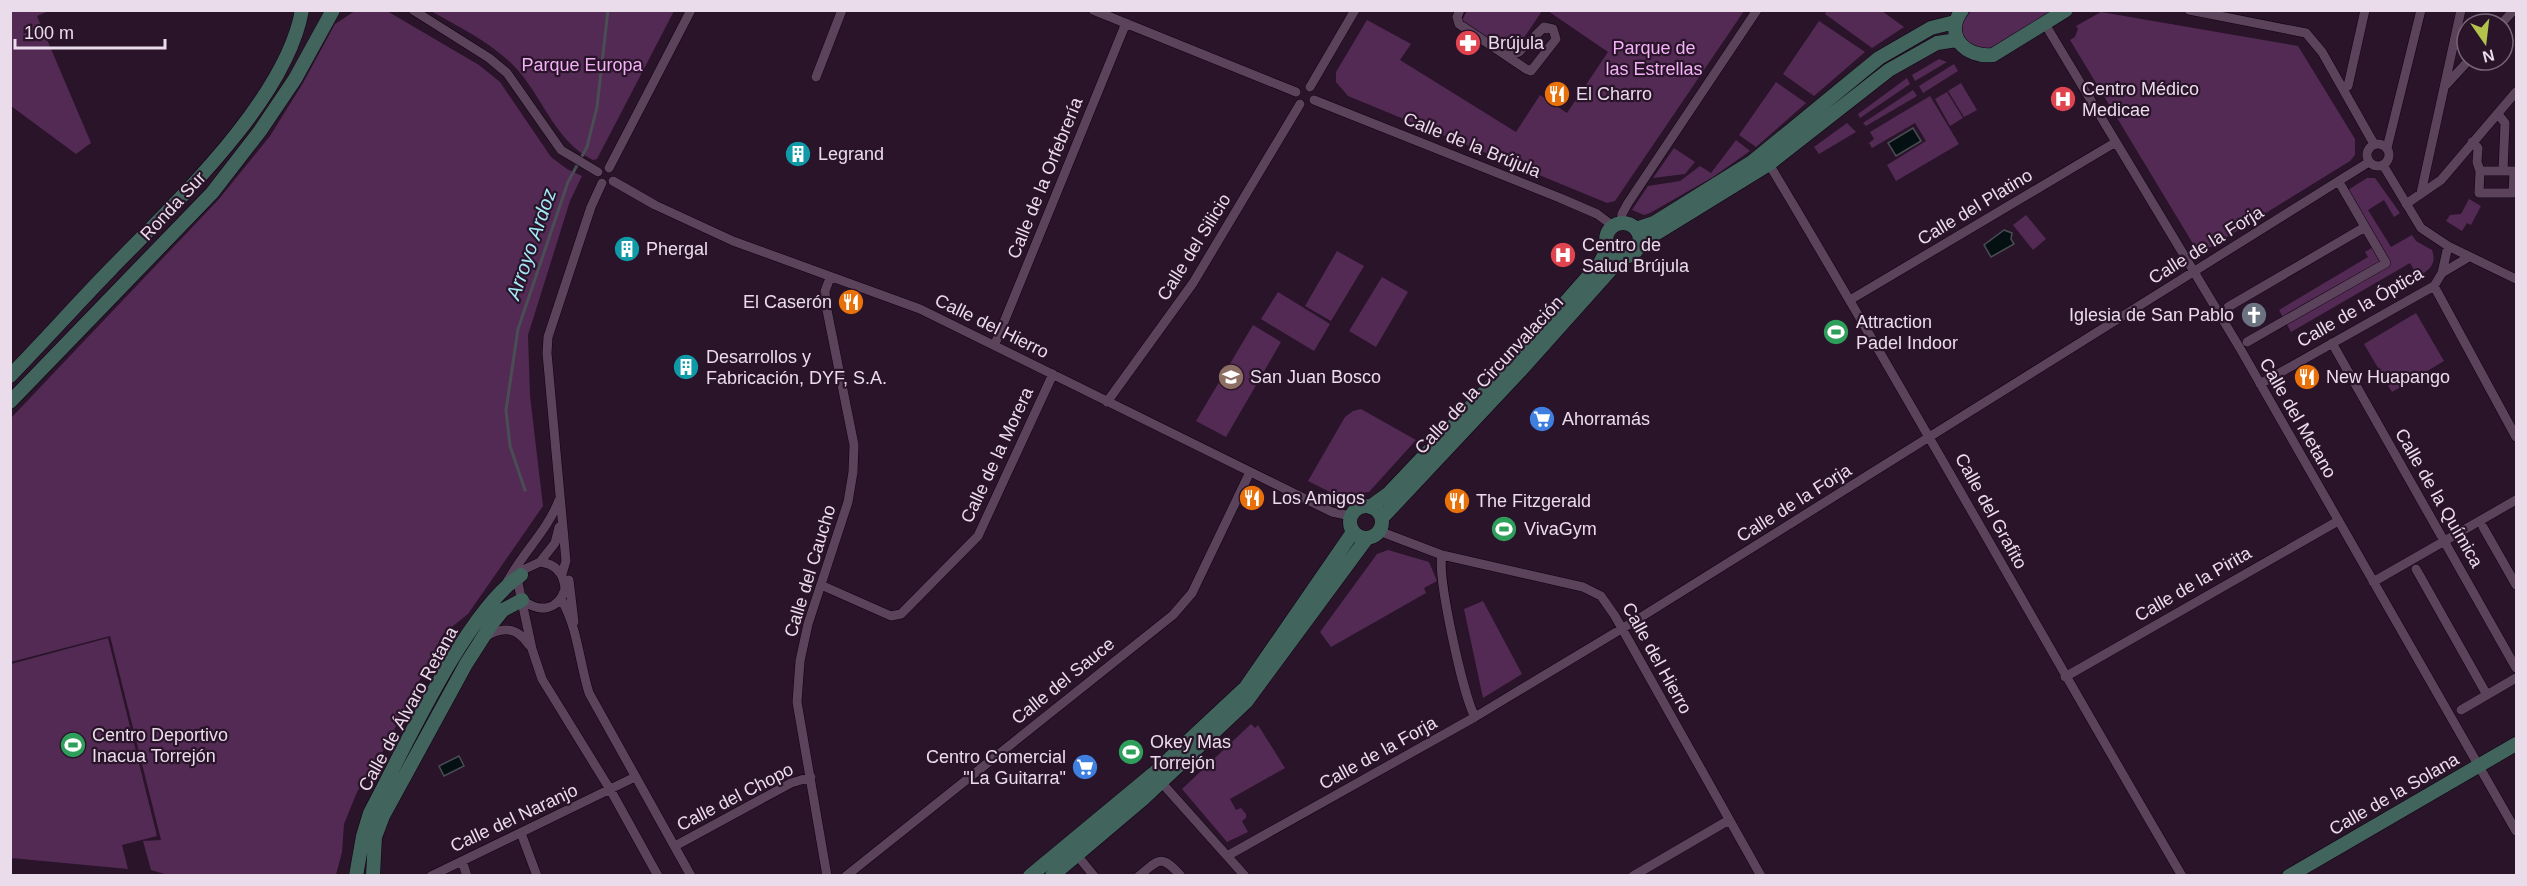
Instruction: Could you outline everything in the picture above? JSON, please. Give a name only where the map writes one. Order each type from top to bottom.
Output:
[{"type":"street","name":"Ronda Sur","points":[[10,376],[197,181],[244,123],[277,74],[291,45],[302,10]]},
{"type":"street","name":"Ronda Sur","points":[[10,402],[212,193],[278,105],[333,10]]},
{"type":"street","points":[[413,10],[489,58],[507,73],[553,141],[575,160],[598,172]]},
{"type":"street","points":[[609,168],[691,10]]},
{"type":"street","points":[[816,77],[842,10]]},
{"type":"street","points":[[1093,10],[1296,92],[1300,104],[1305,105],[1314,100],[1316,95],[1310,87],[1305,85],[1296,92]]},
{"type":"street","points":[[1310,87],[1355,10]]},
{"type":"street","points":[[1460,10],[1458,21],[1526,69],[1535,69],[1556,39],[1553,29],[1545,27],[1519,52],[1508,56]]},
{"type":"street","points":[[1757,10],[1628,203],[1617,225],[1606,238],[1608,248],[1614,254],[1622,257],[1632,254],[1639,244],[1765,159],[1889,70],[1937,43],[1956,40],[1973,54],[1993,55],[2066,10]]},
{"type":"street","points":[[2189,10],[2307,33],[2313,38],[2344,89],[2374,144],[2387,148]]},
{"type":"street","points":[[2344,89],[2348,86],[2365,10]]},
{"type":"street","points":[[2374,144],[2366,152],[2369,162],[2375,166],[2383,165],[2389,157],[2387,148],[2421,10]]},
{"type":"street","points":[[2421,193],[2461,10]]},
{"type":"street","points":[[1617,225],[1636,229],[1654,224],[1765,159],[1879,58],[1931,27],[1958,16],[1956,40]]},
{"type":"street","name":"Calle de la Orfebrería","points":[[994,344],[1125,23]]},
{"type":"street","name":"Calle del Metano","points":[[2045,24],[2195,271],[2517,831]]},
{"type":"street","points":[[2444,87],[2458,72]]},
{"type":"street","points":[[2406,204],[2432,187],[2517,93]]},
{"type":"street","name":"Calle de la Brújula","points":[[1314,100],[1560,198],[1617,225]]},
{"type":"street","name":"Calle del Silicio","points":[[1107,402],[1193,283],[1300,104]]},
{"type":"street","points":[[2498,114],[2505,123],[2503,171]]},
{"type":"street","points":[[2505,123],[2517,123]]},
{"type":"street","name":"Calle del Platino","points":[[1850,300],[2116,142]]},
{"type":"street","points":[[2472,142],[2478,148],[2479,193],[2515,195],[2514,171],[2480,171]]},
{"type":"street","name":"Calle del Grafito","points":[[1765,159],[1931,437],[2065,677],[2182,876]]},
{"type":"street","name":"Calle de la Forja","points":[[1227,856],[1475,717],[1622,629],[2369,162]]},
{"type":"street","points":[[2383,165],[2421,228],[2448,246],[2517,279]]},
{"type":"street","points":[[598,172],[603,168],[609,168]]},
{"type":"street","points":[[602,183],[613,181],[614,174],[609,168]]},
{"type":"street","points":[[598,172],[598,178],[602,183]]},
{"type":"street","points":[[2424,179],[2432,187]]},
{"type":"street","name":"Calle del Hierro","points":[[613,181],[655,205],[733,241],[920,309],[1332,512],[1351,516]]},
{"type":"street","points":[[2247,342],[2386,262],[2339,182]]},
{"type":"street","points":[[602,183],[591,207],[548,337],[566,561],[581,669],[589,693],[692,876]]},
{"type":"street","points":[[2228,307],[2366,227]]},
{"type":"street","points":[[1636,229],[1639,244]]},
{"type":"street","name":"Calle de la Óptica","points":[[2260,384],[2434,286],[2442,273],[2448,246]]},
{"type":"street","name":"Calle de la Circunvalación","points":[[1370,507],[1388,494],[1512,363],[1600,263],[1608,248]]},
{"type":"street","name":"Calle de la Circunvalación","points":[[1052,876],[1161,782],[1254,694],[1376,529],[1622,257]]},
{"type":"street","name":"Calle de la Óptica","points":[[2442,273],[2469,257]]},
{"type":"street","name":"Calle del Caucho","points":[[827,876],[797,702],[800,661],[821,585],[848,502],[854,463],[854,446],[825,305],[825,291],[830,278]]},
{"type":"street","points":[[2434,286],[2517,437]]},
{"type":"street","name":"Calle de la Química","points":[[2332,343],[2517,668]]},
{"type":"street","name":"Calle de la Morera","points":[[821,585],[891,616],[901,614],[978,536],[1053,374]]},
{"type":"street","name":"Calle del Sauce","points":[[846,876],[1173,615],[1192,593],[1250,472]]},
{"type":"street","points":[[505,586],[548,524],[560,498]]},
{"type":"street","points":[[2373,582],[2517,500]]},
{"type":"street","points":[[1030,876],[1153,774],[1246,687],[1353,532],[1376,529],[1378,511],[1370,507],[1360,507],[1351,516],[1350,524],[1353,532]]},
{"type":"street","points":[[561,519],[555,543],[540,562],[525,568],[518,583],[532,649],[542,679],[557,707],[611,791],[658,876]]},
{"type":"street","name":"Calle de la Pirita","points":[[2065,677],[2338,521]]},
{"type":"street","points":[[2483,527],[2517,585]]},
{"type":"street","name":"Calle del Hierro","points":[[1376,529],[1442,555],[1594,591],[1607,602],[1761,876]]},
{"type":"street","points":[[1442,555],[1445,591],[1466,694],[1475,717]]},
{"type":"street","points":[[523,600],[532,607],[543,609],[554,606],[561,599],[565,589],[562,574],[566,561]]},
{"type":"street","points":[[540,562],[556,567],[562,574]]},
{"type":"street","points":[[2416,569],[2487,695]]},
{"type":"street","name":"Calle de Álvaro Retana","points":[[356,876],[363,836],[370,813],[454,657],[505,586],[521,575]]},
{"type":"street","points":[[561,599],[574,622]]},
{"type":"street","name":"Calle de Álvaro Retana","points":[[373,876],[375,837],[383,816],[466,664],[503,610],[523,600]]},
{"type":"street","name":"Calle de Álvaro Retana","points":[[483,638],[503,629],[512,630],[523,635],[532,649]]},
{"type":"street","points":[[2461,710],[2517,678]]},
{"type":"street","name":"Calle de la Solana","points":[[2289,876],[2517,744]]},
{"type":"street","name":"Calle del Naranjo","points":[[431,876],[611,791],[635,777]]},
{"type":"street","name":"Calle del Chopo","points":[[675,846],[791,783],[811,777]]},
{"type":"street","points":[[1161,782],[1245,876]]},
{"type":"street","points":[[1633,876],[1730,820]]},
{"type":"street","points":[[521,833],[537,876]]},
{"type":"street","points":[[1077,855],[1094,876]]},
{"type":"street","points":[[1138,876],[1157,861],[1162,860],[1168,861],[1180,876]]},
{"type":"street","points":[[462,861],[467,876]]},
{"type":"green space","points":[[11,10],[49,11],[37,16],[91,143],[76,154],[11,106]]},
{"type":"green space","points":[[1827,10],[1882,11],[1904,27],[1872,48],[1825,14]]},
{"type":"green space","points":[[355,11],[387,11],[479,65],[500,82],[551,157],[567,169],[582,176],[570,201],[528,335],[530,396],[543,506],[468,614],[443,634],[386,746],[357,792],[344,824],[342,852],[336,875],[168,875],[151,870],[143,841],[161,840],[110,636],[11,662],[11,418],[219,199],[270,136],[303,83],[335,24]]},
{"type":"green space","name":"Parque Europa","points":[[431,11],[674,11],[597,159],[593,160],[568,141],[513,65],[474,35]]},
{"type":"green space","points":[[1467,11],[1542,11],[1517,48],[1510,52],[1465,24],[1462,20]]},
{"type":"green space","name":"Parque de las Estrellas","points":[[1548,11],[1744,11],[1615,201],[1607,203],[1348,96],[1336,82],[1336,72],[1367,20],[1411,44],[1400,60],[1516,132],[1540,95],[1567,113],[1608,52]]},
{"type":"green space","points":[[1971,11],[2055,11],[1991,49],[1975,50],[1963,37],[1961,24]]},
{"type":"green space","points":[[2101,12],[2298,46],[2355,139],[2355,155],[2350,161],[2211,247],[2195,247],[2070,40],[2075,37],[2078,29],[2076,26]]},
{"type":"green space","points":[[1819,21],[1865,52],[1814,96],[1783,74]]},
{"type":"green space","points":[[1939,59],[1947,62],[1915,81],[1912,75]]},
{"type":"green space","points":[[1954,64],[1958,71],[1923,93],[1919,86]]},
{"type":"green space","points":[[1907,78],[1910,84],[1860,118],[1858,114]]},
{"type":"green space","points":[[1776,82],[1806,103],[1756,147],[1739,135]]},
{"type":"green space","points":[[1961,83],[1977,110],[1964,117],[1948,91]]},
{"type":"green space","points":[[1913,90],[1917,96],[1866,126],[1863,123]]},
{"type":"green space","points":[[1947,92],[1963,118],[1950,126],[1935,99]]},
{"type":"green space","points":[[1930,96],[1959,144],[1896,181],[1887,165],[1926,141],[1915,123],[1872,148],[1869,143],[1874,139],[1870,132]]},
{"type":"green space","points":[[1847,123],[1856,132],[1819,154],[1814,147]]},
{"type":"green space","points":[[1736,140],[1750,151],[1713,177],[1650,213],[1644,215],[1632,210],[1648,186],[1680,181],[1700,166],[1711,173]]},
{"type":"green space","points":[[1674,148],[1695,162],[1685,174],[1653,178]]},
{"type":"green space","points":[[2367,178],[2375,178],[2400,213],[2394,217],[2384,200],[2368,210],[2391,247],[2412,235],[2416,241],[2432,250],[2433,263],[2418,277],[2410,263],[2291,332],[2279,310],[2368,257],[2365,252],[2379,244],[2348,190]]},
{"type":"green space","points":[[2469,199],[2481,206],[2471,225],[2467,223],[2462,231],[2446,221],[2450,215],[2461,214]]},
{"type":"green space","points":[[2026,215],[2046,239],[2033,250],[2013,225]]},
{"type":"green space","points":[[1337,251],[1364,266],[1331,321],[1305,306]]},
{"type":"green space","points":[[1382,277],[1408,292],[1376,347],[1349,331]]},
{"type":"green space","points":[[1278,292],[1330,324],[1314,351],[1261,319]]},
{"type":"green space","points":[[2416,313],[2444,361],[2392,392],[2364,344]]},
{"type":"green space","points":[[1253,325],[1281,342],[1226,437],[1196,421]]},
{"type":"green space","points":[[1361,409],[1416,440],[1369,492],[1352,494],[1346,500],[1308,481],[1345,417]]},
{"type":"green space","points":[[1388,550],[1429,562],[1437,581],[1424,588],[1426,593],[1331,647],[1320,632],[1377,554]]},
{"type":"green space","points":[[1483,601],[1522,674],[1483,698],[1464,609]]},
{"type":"green space","name":"Centro Deportivo Inacua Torrejón","points":[[108,638],[157,836],[122,845],[128,869],[11,858],[11,664]]},
{"type":"green space","points":[[1251,724],[1255,728],[1258,725],[1285,768],[1230,799],[1236,810],[1241,808],[1246,814],[1246,818],[1242,821],[1248,832],[1227,842],[1182,789]]},
{"type":"shaded area","points":[[1913,128],[1921,141],[1896,156],[1888,143]]},
{"type":"shaded area","points":[[2004,230],[2012,233],[2011,239],[2014,244],[1991,257],[1984,245]]},
{"type":"shaded area","points":[[459,756],[464,766],[444,776],[439,766]]},
{"type":"waterway","name":"Arroyo Ardoz","points":[[525,490],[510,446],[506,410],[518,329],[568,182],[587,147],[597,107],[608,10]]},
{"type":"place","name":"Brújula","points":[[1468,43]]},
{"type":"place","name":"El Charro","points":[[1557,94]]},
{"type":"place","name":"Centro Médico Medicae","points":[[2063,99]]},
{"type":"place","name":"Legrand","points":[[798,154]]},
{"type":"place","name":"Phergal","points":[[627,249]]},
{"type":"place","name":"Centro de Salud Brújula","points":[[1563,255]]},
{"type":"place","name":"El Caserón","points":[[851,302]]},
{"type":"place","name":"Iglesia de San Pablo","points":[[2254,315]]},
{"type":"place","name":"Attraction Padel Indoor","points":[[1836,332]]},
{"type":"place","name":"Desarrollos y Fabricación, DYF, S.A.","points":[[686,367]]},
{"type":"place","name":"San Juan Bosco","points":[[1231,377]]},
{"type":"place","name":"New Huapango","points":[[2307,377]]},
{"type":"place","name":"Ahorramás","points":[[1542,419]]},
{"type":"place","name":"Los Amigos","points":[[1252,498]]},
{"type":"place","name":"The Fitzgerald","points":[[1457,501]]},
{"type":"place","name":"VivaGym","points":[[1504,529]]},
{"type":"place","name":"Centro Deportivo Inacua Torrejón","points":[[73,745]]},
{"type":"place","name":"Okey Mas Torrejón","points":[[1131,752]]},
{"type":"place","name":"Centro Comercial \"La Guitarra\"","points":[[1085,767]]}]
